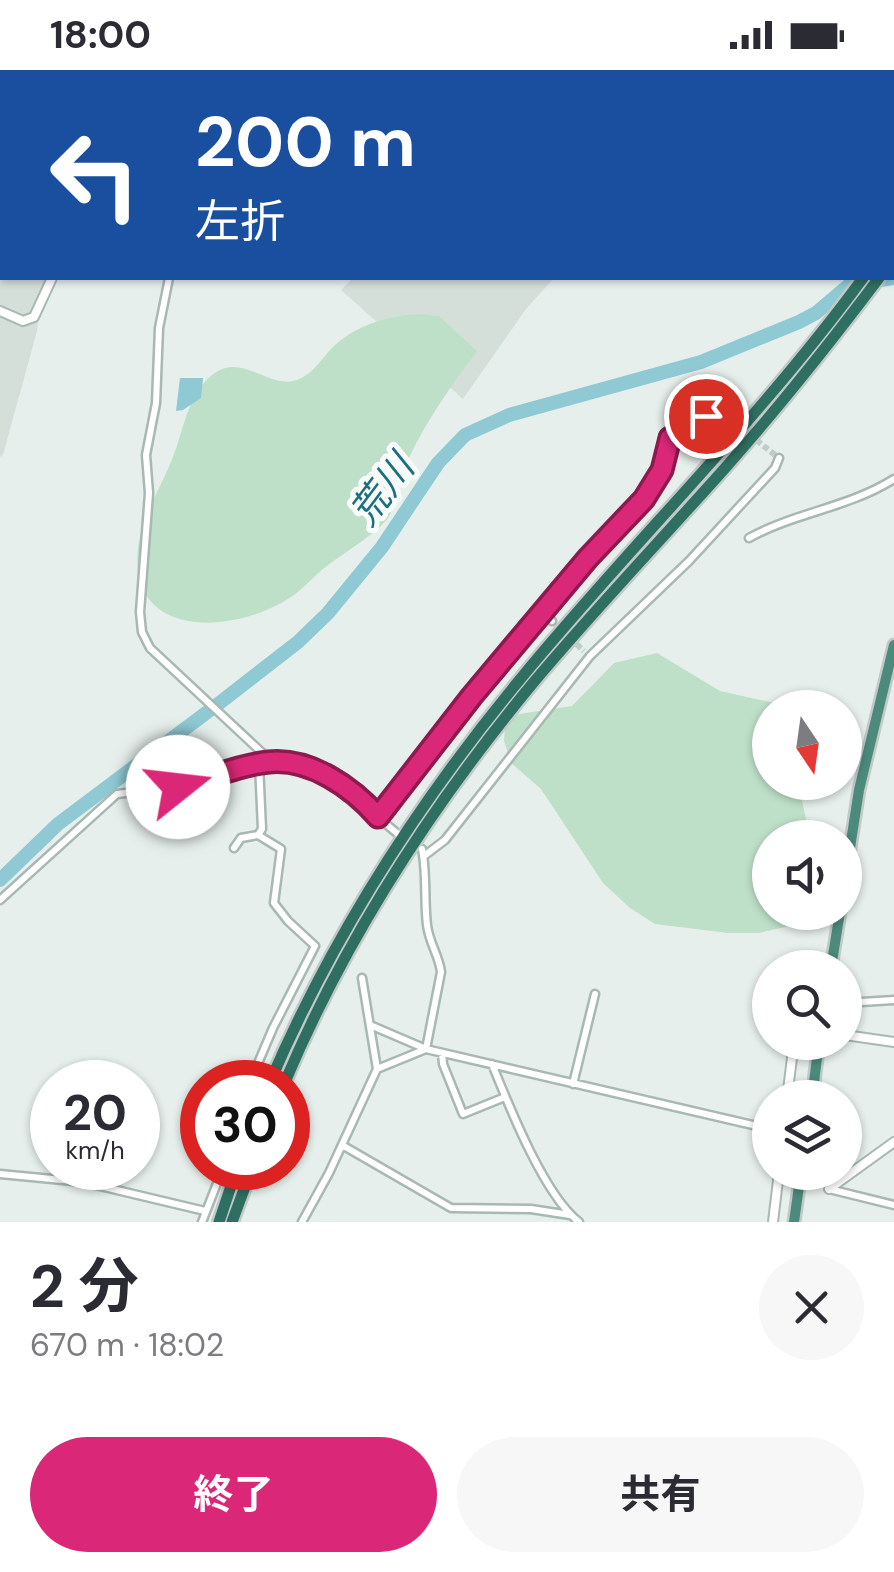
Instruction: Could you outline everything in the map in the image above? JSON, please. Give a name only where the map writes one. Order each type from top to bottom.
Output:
[{"type":"highway","points":[[281,1060],[354,916],[436,788],[524,674],[778,388],[862,280]]},
{"type":"highway","points":[[295,1060],[364,922],[446,795],[535,681],[788,396],[877,280]]},
{"type":"highway","points":[[854,820],[894,644]]},
{"type":"highway","points":[[218,1222],[229,1190]]},
{"type":"highway","points":[[232,1222],[244,1190]]},
{"type":"highway","points":[[794,1222],[798,1190]]},
{"type":"street","points":[[0,311],[22,321],[34,317],[51,280]]},
{"type":"street","points":[[169,280],[159,328],[156,403],[146,454],[149,493],[140,612],[142,632],[150,648],[271,760]]},
{"type":"street","points":[[378,817],[543,612],[650,490],[662,470],[670,438],[706,416],[728,418]]},
{"type":"street","points":[[426,1049],[441,972],[440,960],[430,946],[423,853],[445,840],[587,654],[689,561],[775,468],[779,458]]},
{"type":"street","points":[[749,538],[778,522],[868,495],[894,479]]},
{"type":"street","points":[[543,612],[552,621]]},
{"type":"street","points":[[0,900],[117,794],[178,787],[271,760],[318,771],[398,834]]},
{"type":"street","points":[[258,835],[262,829],[259,764]]},
{"type":"street","points":[[234,848],[241,838],[258,835],[281,849],[274,902],[315,946],[259,1060]]},
{"type":"street","points":[[302,1222],[377,1069],[362,978]]},
{"type":"street","points":[[573,1084],[596,994]]},
{"type":"street","points":[[862,1003],[894,1000]]},
{"type":"street","points":[[370,1025],[426,1049],[752,1125]]},
{"type":"street","points":[[862,1037],[894,1042]]},
{"type":"street","points":[[377,1069],[426,1049]]},
{"type":"street","points":[[442,1053],[442,1064],[463,1114],[505,1096]]},
{"type":"street","points":[[492,1064],[542,1173],[579,1222]]},
{"type":"street","points":[[862,1165],[894,1142]]},
{"type":"street","points":[[342,1145],[451,1208],[570,1215]]},
{"type":"street","points":[[0,1174],[83,1182],[205,1211]]},
{"type":"street","points":[[202,1222],[214,1190]]},
{"type":"street","points":[[773,1222],[777,1190]]},
{"type":"street","points":[[833,1190],[894,1204]]},
{"type":"shaded area","points":[[0,280],[45,280],[37,331],[0,457]]},
{"type":"shaded area","points":[[351,280],[552,280],[526,309],[463,399],[341,290]]},
{"type":"green space","points":[[419,314],[439,316],[477,351],[415,446],[388,518],[294,595],[268,609],[240,619],[211,623],[184,620],[161,611],[145,593],[138,567],[141,532],[191,404],[203,384],[224,368],[235,367],[292,381],[308,374],[335,345],[364,326]]},
{"type":"green space","points":[[657,653],[720,691],[752,698],[752,800],[802,800],[806,820],[752,820],[752,930],[772,930],[728,933],[655,924],[603,883],[541,789],[511,763],[504,741],[505,724],[519,714],[572,706],[614,663]]},
{"type":"water","points":[[180,378],[203,378],[201,398],[176,411]]},
{"type":"waterway","name":"荒川","points":[[0,880],[58,824],[298,642],[328,613],[382,547],[438,463],[465,435],[509,415],[701,362],[799,322],[849,285],[881,280]]},
{"type":"tunnel","points":[[728,418],[779,458]]},
{"type":"tunnel","points":[[570,638],[584,651]]},
{"type":"route","points":[[178,787],[259,764],[281,763],[330,776],[378,817],[472,696],[588,558],[644,499],[662,470],[670,438],[706,416]]}]
